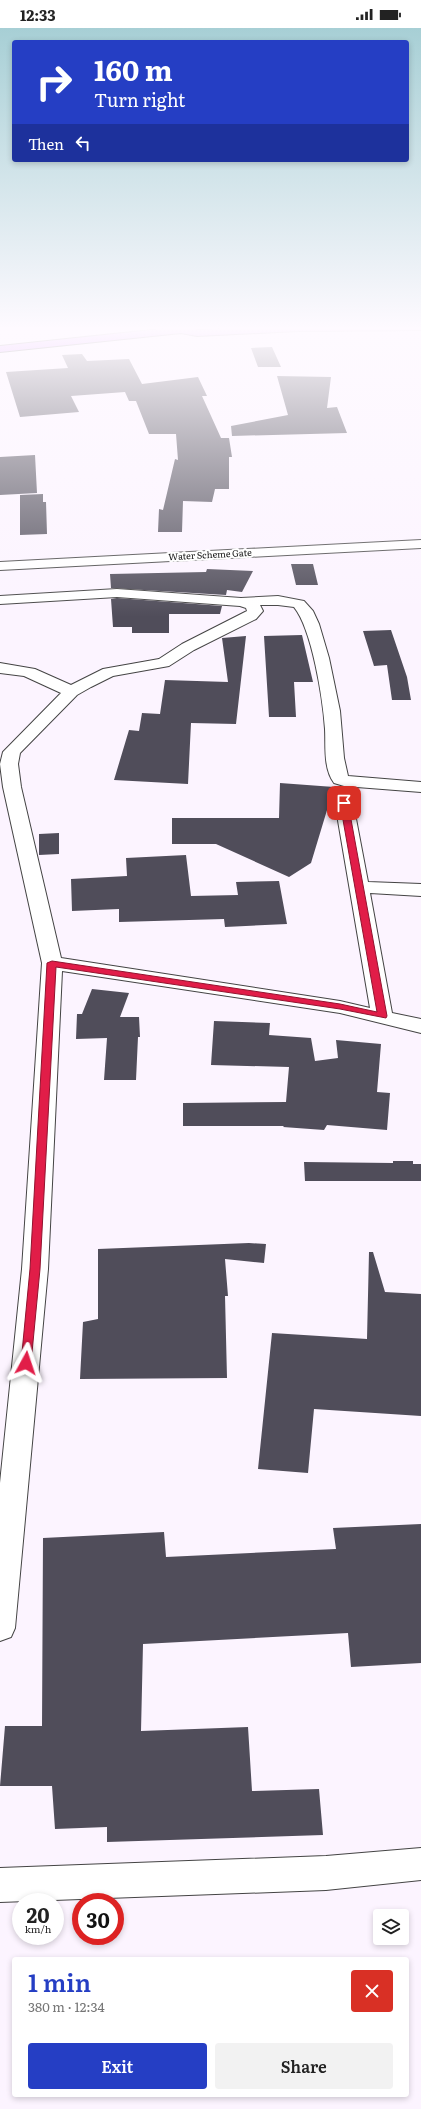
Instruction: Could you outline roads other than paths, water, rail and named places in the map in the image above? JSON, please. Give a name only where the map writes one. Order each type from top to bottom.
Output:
[{"type":"street","name":"Water Scheme Gate","points":[[0,566],[421,544]]},
{"type":"street","points":[[0,600],[110,593],[241,602],[285,601],[297,603],[307,612],[317,641],[326,682],[340,779],[344,781],[421,787]]},
{"type":"street","points":[[0,1628],[35,1269],[52,963],[12,787],[9,764],[12,752],[71,692],[109,672],[162,663],[173,658],[188,647],[251,616],[255,611],[252,605],[241,602]]},
{"type":"street","points":[[0,668],[33,672],[71,692]]},
{"type":"street","points":[[344,803],[382,1016]]},
{"type":"street","points":[[359,887],[421,890]]},
{"type":"street","points":[[52,963],[340,1007],[421,1026]]},
{"type":"street","points":[[0,1885],[326,1873],[421,1864]]}]
